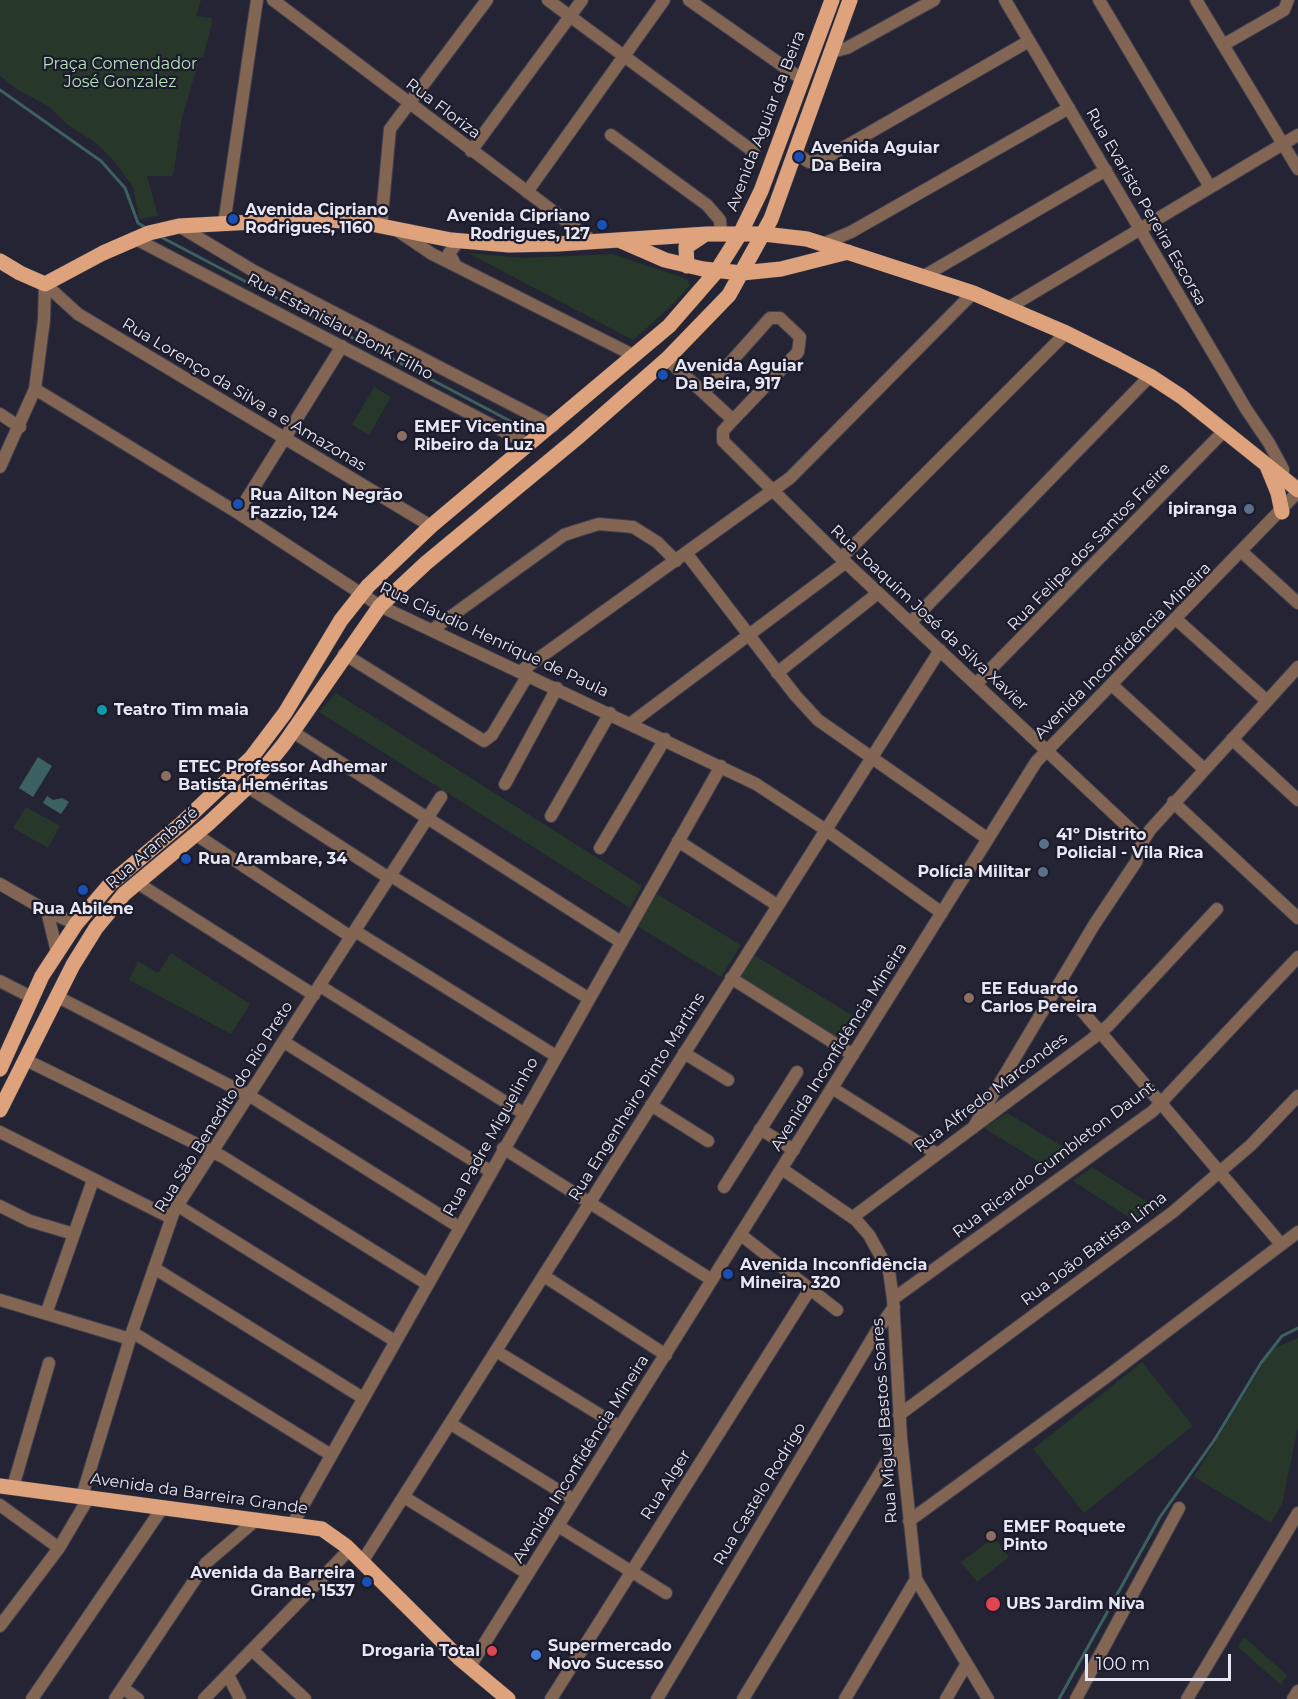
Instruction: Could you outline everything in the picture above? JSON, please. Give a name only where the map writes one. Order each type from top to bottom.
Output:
[{"type":"main road","name":"Avenida Aguiar da Beira","points":[[361,594],[431,526],[553,426],[669,326],[716,272],[740,234],[765,182],[831,0]]},
{"type":"main road","points":[[380,606],[426,563],[667,359],[729,295],[764,234],[850,0]]},
{"type":"main road","points":[[0,261],[45,284],[142,236],[173,228],[310,219],[388,227],[459,241],[535,245],[714,234],[764,234],[825,243],[973,293],[1066,333],[1150,376],[1224,431],[1298,491]]},
{"type":"main road","points":[[687,266],[686,247],[714,234]]},
{"type":"main road","points":[[781,269],[796,256],[797,251],[790,241],[782,236]]},
{"type":"main road","points":[[618,239],[665,260],[716,272],[742,273],[781,269],[848,252]]},
{"type":"main road","points":[[1265,464],[1273,478],[1282,512]]},
{"type":"main road","points":[[426,563],[438,536],[431,526]]},
{"type":"main road","name":"Rua Arambaré","points":[[76,924],[111,883],[251,758],[269,734],[341,620],[361,594]]},
{"type":"main road","name":"Rua Arambaré","points":[[0,1110],[56,996],[96,928],[136,882],[211,821],[248,787],[293,732],[344,654],[380,606]]},
{"type":"main road","points":[[211,821],[207,813],[215,792]]},
{"type":"main road","points":[[0,1069],[31,997],[76,924]]},
{"type":"main road","name":"Avenida da Barreira Grande","points":[[6,1487],[322,1529],[350,1550],[499,1697]]},
{"type":"street","points":[[224,224],[257,0]]},
{"type":"street","name":"Rua Floriza","points":[[273,0],[594,242]]},
{"type":"street","points":[[487,0],[409,104],[388,137],[388,227],[456,266],[634,356]]},
{"type":"street","points":[[548,0],[754,152]]},
{"type":"street","points":[[471,151],[582,0]]},
{"type":"street","points":[[527,192],[664,0]]},
{"type":"street","points":[[689,0],[803,80]]},
{"type":"street","points":[[831,52],[848,48],[934,0]]},
{"type":"street","name":"Rua Evaristo Pereira Escorsa","points":[[1005,0],[1260,430],[1283,470],[1283,477]]},
{"type":"street","points":[[1099,0],[1210,187]]},
{"type":"street","points":[[1196,0],[1298,170]]},
{"type":"street","points":[[1223,45],[1284,10],[1288,0]]},
{"type":"street","points":[[795,153],[809,162],[822,160],[1029,41]]},
{"type":"street","points":[[825,243],[851,232],[1070,108]]},
{"type":"street","points":[[610,135],[707,205],[720,220],[714,234]]},
{"type":"street","points":[[1008,308],[1298,135]]},
{"type":"street","points":[[924,276],[1106,170]]},
{"type":"street","name":"Rua Estanislau Bonk Filho","points":[[173,228],[553,426]]},
{"type":"street","name":"Rua Estanislau Bonk Filho","points":[[142,236],[342,346],[530,445]]},
{"type":"street","points":[[456,266],[449,253],[459,241]]},
{"type":"street","points":[[0,467],[20,427],[35,388],[45,320],[45,284]]},
{"type":"street","name":"Rua Lorenço da Silva a e Amazonas","points":[[45,284],[78,314],[431,526]]},
{"type":"street","points":[[344,654],[484,741],[492,735],[524,673],[773,492],[810,459],[973,293]]},
{"type":"street","points":[[704,392],[770,318],[780,318],[800,337],[798,352],[723,431],[721,439],[773,492]]},
{"type":"street","points":[[631,723],[749,635],[843,560],[1066,333]]},
{"type":"street","points":[[238,513],[342,346]]},
{"type":"street","points":[[667,359],[733,420]]},
{"type":"street","points":[[910,622],[1150,376]]},
{"type":"street","name":"Rua Cláudio Henrique de Paula","points":[[35,388],[238,513],[380,606],[721,766],[779,798],[942,913]]},
{"type":"street","points":[[0,414],[20,427]]},
{"type":"street","points":[[1244,448],[1255,445],[1259,440],[1260,430]]},
{"type":"street","name":"Rua Felipe dos Santos Freire","points":[[976,684],[1224,431]]},
{"type":"street","name":"Avenida Inconfidência Mineira","points":[[470,1668],[1036,762],[1282,512],[1298,491]]},
{"type":"street","name":"Rua Joaquim José da Silva Xavier","points":[[773,492],[1046,752],[1143,841]]},
{"type":"street","points":[[432,630],[564,535],[599,524],[633,527],[681,557],[749,635],[777,673],[818,720],[988,839]]},
{"type":"street","points":[[1242,552],[1298,603]]},
{"type":"street","points":[[777,673],[878,593]]},
{"type":"street","points":[[1177,620],[1267,701]]},
{"type":"street","name":"Rua Engenheiro Pinto Martins","points":[[362,1562],[870,757],[940,650]]},
{"type":"street","points":[[973,1128],[1094,925],[1136,862],[1143,841],[1173,802],[1267,701],[1296,674]]},
{"type":"street","points":[[1112,685],[1203,770]]},
{"type":"street","points":[[505,784],[557,688]]},
{"type":"street","points":[[551,816],[610,713]]},
{"type":"street","points":[[293,732],[621,942]]},
{"type":"street","points":[[600,848],[664,739]]},
{"type":"street","points":[[1232,739],[1298,800]]},
{"type":"street","name":"Rua Padre Miguelinho","points":[[292,1525],[503,1148],[721,766]]},
{"type":"street","points":[[248,787],[588,998]]},
{"type":"street","name":"Rua São Benedito do Rio Preto","points":[[0,1626],[87,1505],[86,1497],[131,1335],[171,1218],[441,797]]},
{"type":"street","points":[[1173,802],[1298,918]]},
{"type":"street","points":[[195,834],[353,934],[556,1056]]},
{"type":"street","points":[[678,841],[777,905]]},
{"type":"street","points":[[136,882],[523,1113]]},
{"type":"street","points":[[0,884],[47,911],[76,924]]},
{"type":"street","name":"Rua Alfredo Marcondes","points":[[853,1217],[1101,1032],[1217,909]]},
{"type":"street","points":[[47,911],[57,952]]},
{"type":"street","name":"Rua Ricardo Gumbleton Daunt","points":[[893,1303],[1162,1103],[1298,957]]},
{"type":"street","points":[[731,978],[853,1055]]},
{"type":"street","points":[[0,981],[31,997]]},
{"type":"street","points":[[1060,985],[1281,1244]]},
{"type":"street","points":[[56,996],[249,1096],[459,1227]]},
{"type":"street","points":[[284,1042],[490,1171]]},
{"type":"street","points":[[684,1053],[728,1080]]},
{"type":"street","points":[[26,1060],[212,1152],[427,1284]]},
{"type":"street","points":[[724,1187],[797,1072]]},
{"type":"street","points":[[832,1088],[937,1154]]},
{"type":"street","name":"Rua João Batista Lima","points":[[899,1415],[1173,1212],[1221,1172],[1298,1096]]},
{"type":"street","points":[[651,1105],[708,1141]]},
{"type":"street","points":[[760,1129],[794,1150]]},
{"type":"street","points":[[0,1131],[171,1218]]},
{"type":"street","points":[[503,1148],[712,1280]]},
{"type":"street","name":"Rua Miguel Bastos Soares","points":[[782,1169],[853,1217],[869,1235],[889,1271],[901,1438],[916,1579],[988,1699]]},
{"type":"street","points":[[46,1314],[93,1179]]},
{"type":"street","points":[[178,1206],[395,1341]]},
{"type":"street","points":[[1,1208],[44,1226],[74,1234]]},
{"type":"street","points":[[909,1521],[1114,1371],[1298,1232]]},
{"type":"street","points":[[741,1235],[837,1310]]},
{"type":"street","points":[[154,1268],[363,1398]]},
{"type":"street","points":[[544,1276],[666,1355]]},
{"type":"street","name":"Rua Alger","points":[[551,1699],[810,1289]]},
{"type":"street","points":[[0,1300],[131,1335],[331,1455]]},
{"type":"street","name":"Rua Castelo Rodrigo","points":[[657,1699],[893,1303]]},
{"type":"street","points":[[496,1351],[620,1427]]},
{"type":"street","points":[[6,1487],[49,1363]]},
{"type":"street","points":[[450,1424],[574,1500]]},
{"type":"street","points":[[743,1699],[901,1438]]},
{"type":"street","points":[[404,1497],[528,1574]]},
{"type":"street","points":[[0,1505],[58,1548]]},
{"type":"street","points":[[32,1699],[163,1507]]},
{"type":"street","points":[[1076,1699],[1179,1508]]},
{"type":"street","points":[[1187,1699],[1298,1513]]},
{"type":"street","points":[[115,1699],[207,1563],[256,1520]]},
{"type":"street","points":[[558,1526],[666,1593]]},
{"type":"street","points":[[204,1699],[350,1550]]},
{"type":"street","points":[[844,1699],[916,1579]]},
{"type":"street","points":[[252,1650],[305,1699]]},
{"type":"street","points":[[946,1699],[966,1665]]},
{"type":"street","points":[[228,1675],[240,1699]]},
{"type":"street","points":[[123,1688],[138,1699]]},
{"type":"street","points":[[1293,1699],[1298,1691]]},
{"type":"green space","name":"Praça Comendador José Gonzalez","points":[[0,0],[201,0],[196,16],[212,18],[211,27],[182,118],[173,176],[147,176],[158,216],[139,219],[133,187],[114,161],[96,143],[68,125],[50,107],[18,90],[0,76]]},
{"type":"green space","points":[[468,253],[525,258],[612,254],[687,279],[690,285],[671,306],[633,340]]},
{"type":"green space","points":[[374,387],[391,397],[369,435],[352,425]]},
{"type":"green space","points":[[336,693],[642,886],[630,908],[319,712]]},
{"type":"green space","points":[[26,807],[60,826],[48,848],[13,828]]},
{"type":"green space","points":[[657,894],[741,945],[721,977],[637,926]]},
{"type":"green space","points":[[171,953],[250,1004],[231,1034],[129,980],[138,961],[158,973]]},
{"type":"green space","points":[[754,955],[863,1022],[848,1044],[740,978]]},
{"type":"green space","points":[[1007,1113],[1074,1153],[1052,1170],[984,1128]]},
{"type":"green space","points":[[1092,1167],[1157,1208],[1136,1222],[1073,1181]]},
{"type":"green space","points":[[1298,1338],[1298,1427],[1282,1504],[1271,1523],[1194,1477],[1272,1349]]},
{"type":"green space","points":[[1142,1362],[1193,1426],[1084,1513],[1033,1449]]},
{"type":"green space","points":[[994,1537],[1009,1557],[977,1582],[961,1562]]},
{"type":"green space","points":[[1244,1637],[1287,1675],[1281,1685],[1238,1647]]},
{"type":"shaded area","points":[[38,757],[52,766],[33,797],[19,788]]},
{"type":"shaded area","points":[[47,796],[53,800],[62,798],[69,802],[61,814],[43,803]]},
{"type":"waterway","points":[[0,90],[101,161],[125,188],[138,223],[148,229]]},
{"type":"waterway","points":[[161,237],[512,422]]},
{"type":"waterway","points":[[1059,1699],[1160,1517],[1215,1439],[1261,1363],[1282,1336],[1298,1328]]},
{"type":"place","name":"Avenida Aguiar Da Beira","points":[[799,157]]},
{"type":"place","name":"Avenida Cipriano Rodrigues, 1160","points":[[233,219]]},
{"type":"place","name":"Avenida Cipriano Rodrigues, 127","points":[[602,225]]},
{"type":"place","name":"Avenida Aguiar Da Beira, 917","points":[[663,375]]},
{"type":"place","name":"EMEF Vicentina Ribeiro da Luz","points":[[402,436]]},
{"type":"place","name":"Rua Ailton Negrão Fazzio, 124","points":[[238,504]]},
{"type":"place","name":"ipiranga","points":[[1249,509]]},
{"type":"place","name":"Teatro Tim maia","points":[[102,710]]},
{"type":"place","name":"ETEC Professor Adhemar Batista Heméritas","points":[[166,776]]},
{"type":"place","name":"41º Distrito Policial - Vila Rica","points":[[1044,844]]},
{"type":"place","name":"Rua Arambare, 34","points":[[186,859]]},
{"type":"place","name":"Polícia Militar","points":[[1043,872]]},
{"type":"place","name":"Rua Abilene","points":[[83,890]]},
{"type":"place","name":"EE Eduardo Carlos Pereira","points":[[969,998]]},
{"type":"place","name":"Avenida Inconfidência Mineira, 320","points":[[728,1274]]},
{"type":"place","name":"EMEF Roquete Pinto","points":[[991,1536]]},
{"type":"place","name":"Avenida da Barreira Grande, 1537","points":[[367,1582]]},
{"type":"place","name":"UBS Jardim Niva","points":[[993,1604]]},
{"type":"place","name":"Drogaria Total","points":[[492,1651]]},
{"type":"place","name":"Supermercado Novo Sucesso","points":[[536,1655]]}]
